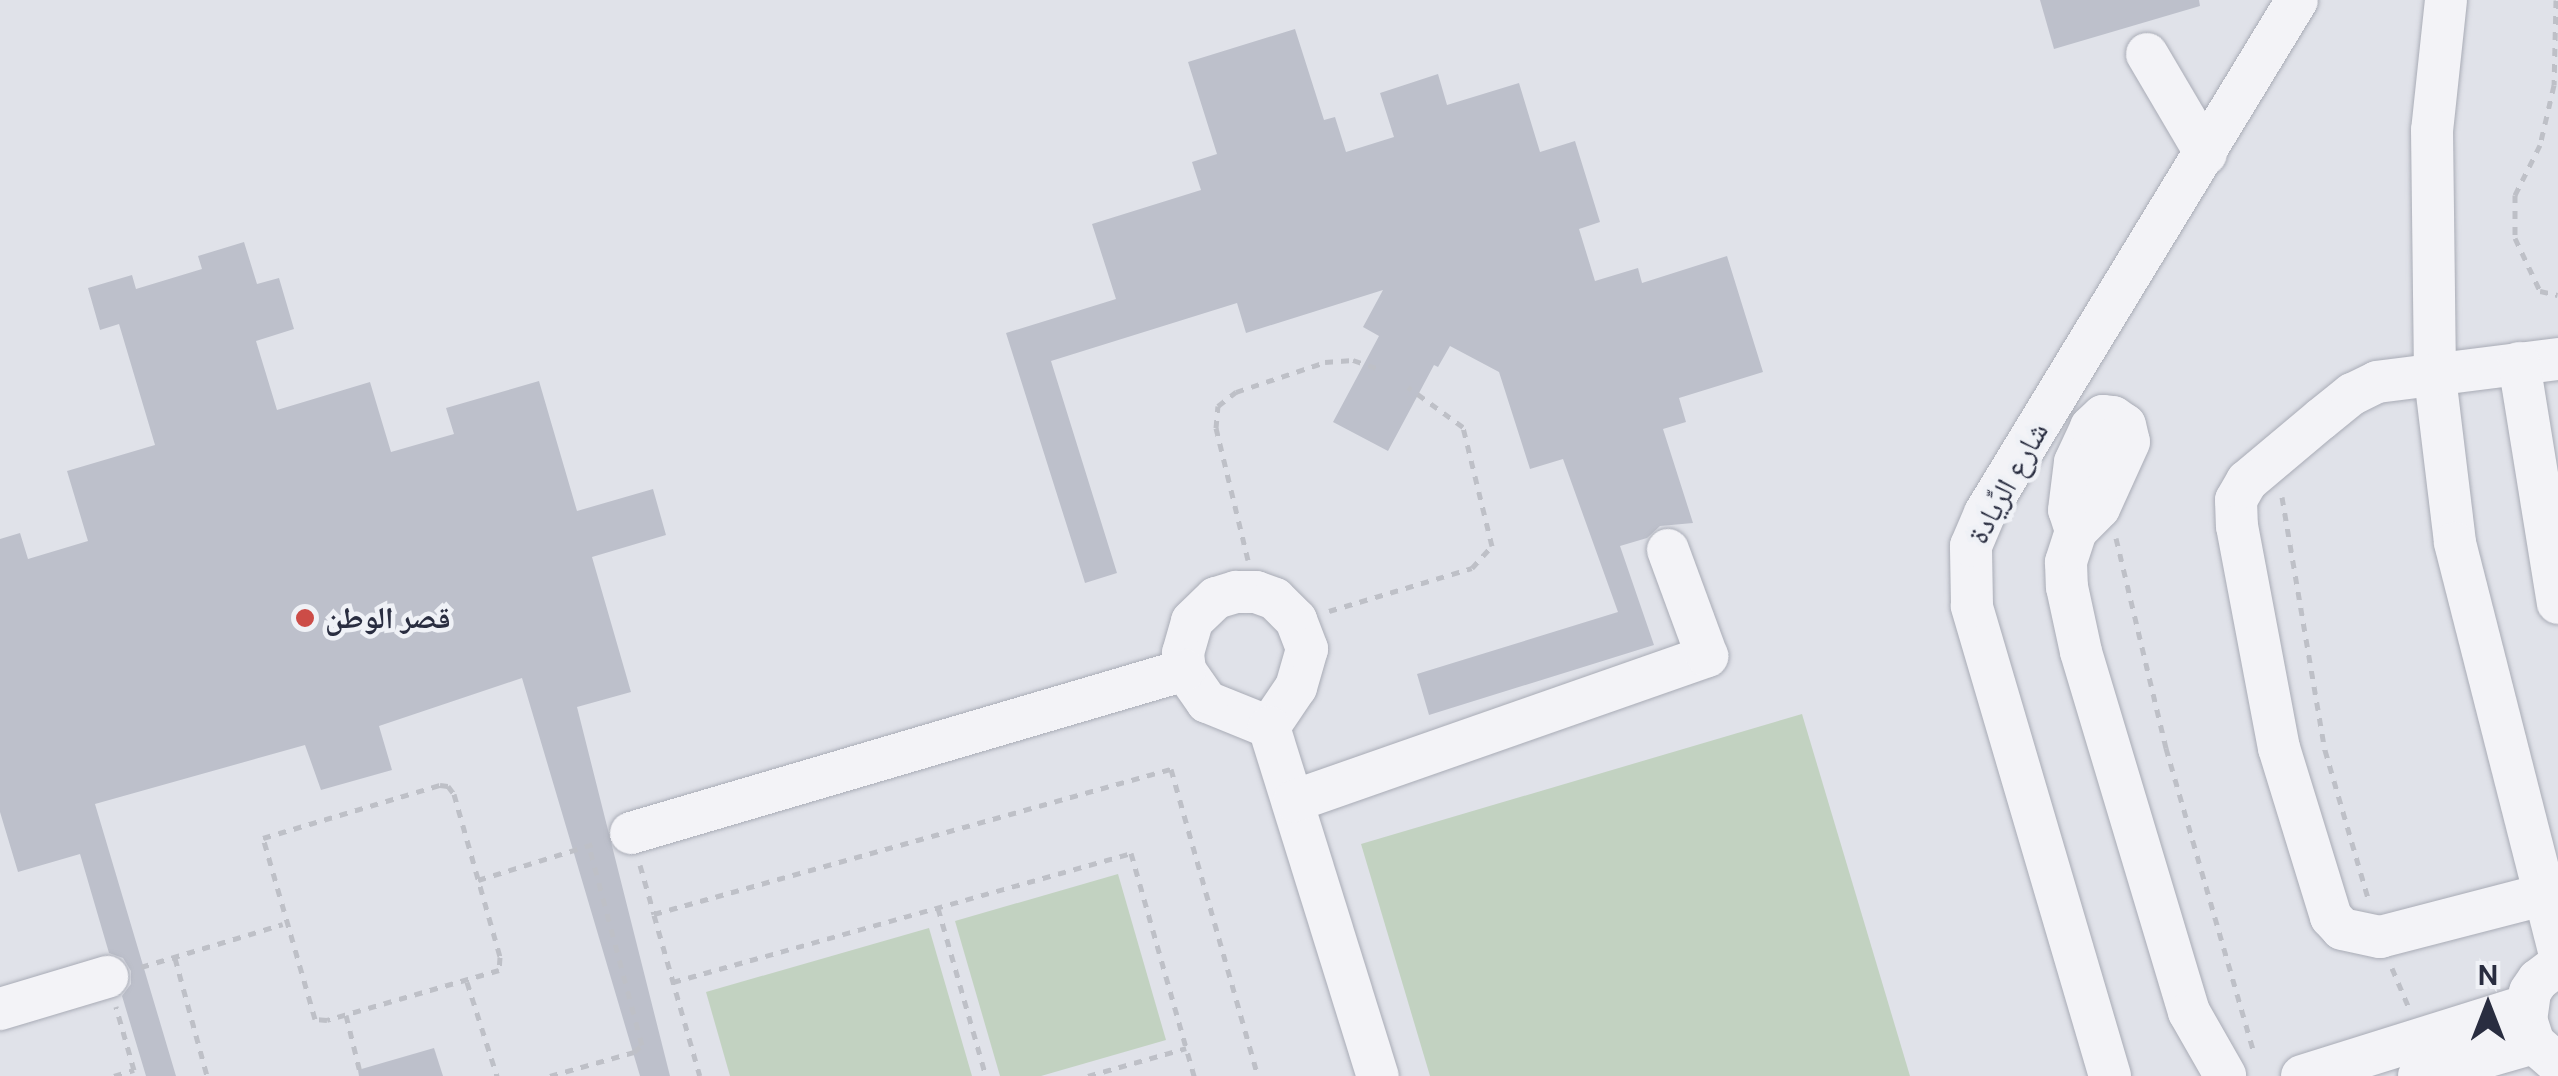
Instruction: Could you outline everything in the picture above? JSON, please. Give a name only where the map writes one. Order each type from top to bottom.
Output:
[{"type":"street","name":"شارع الرِّيادة","points":[[2110,1076],[1972,606],[1968,563],[1985,513],[2297,0]]},
{"type":"street","points":[[2446,0],[2432,130],[2435,377],[2456,543],[2551,893],[2558,948]]},
{"type":"street","points":[[2147,54],[2206,154]]},
{"type":"street","points":[[2551,893],[2380,937],[2342,929],[2331,916],[2278,748],[2236,526],[2236,500],[2247,481],[2352,394],[2388,380],[2539,361],[2558,603]]},
{"type":"street","points":[[2094,527],[2066,562],[2081,652],[2189,1012],[2190,1076]]},
{"type":"street","points":[[1294,801],[1707,656],[1668,550]]},
{"type":"street","points":[[1269,727],[1207,702],[1186,670],[1186,636],[1202,608],[1236,592],[1256,592],[1275,600],[1296,620],[1306,648],[1304,668],[1269,727],[1378,1076]]},
{"type":"street","points":[[631,833],[1186,670]]},
{"type":"street","points":[[2302,1076],[2540,1038],[2538,980],[2558,965]]},
{"type":"street","points":[[0,1009],[107,977]]},
{"type":"street","points":[[2189,1012],[2236,1070],[2208,1076]]},
{"type":"path","points":[[2556,0],[2554,85],[2540,145],[2515,195],[2515,238],[2540,291],[2558,295]]},
{"type":"path","points":[[1256,592],[1216,428],[1218,406],[1236,392],[1325,362],[1353,360],[1378,369]]},
{"type":"path","points":[[1296,620],[1472,568],[1488,555],[1492,538],[1470,441],[1454,417],[1408,387]]},
{"type":"path","points":[[2275,460],[2325,750],[2421,1059]]},
{"type":"path","points":[[2094,527],[2161,730],[2236,1070]]},
{"type":"path","points":[[654,914],[1171,769],[1258,1076]]},
{"type":"path","points":[[440,785],[448,786],[454,794],[500,964],[495,973],[467,982],[320,1021],[312,1015],[284,924],[263,838],[440,785]]},
{"type":"path","points":[[478,880],[631,833],[700,1076]]},
{"type":"path","points":[[550,1076],[634,1052],[643,1040],[588,846]]},
{"type":"path","points":[[673,982],[1132,854],[1194,1076]]},
{"type":"path","points":[[938,908],[986,1076]]},
{"type":"path","points":[[114,1076],[134,1073],[107,977],[284,924]]},
{"type":"path","points":[[174,957],[207,1076]]},
{"type":"path","points":[[467,982],[496,1076]]},
{"type":"path","points":[[346,1015],[361,1076]]},
{"type":"path","points":[[1088,1076],[1186,1048]]},
{"type":"green space","points":[[1802,714],[1910,1076],[1430,1076],[1361,844]]},
{"type":"green space","points":[[1118,874],[1166,1040],[1041,1076],[1000,1076],[955,921]]},
{"type":"green space","points":[[929,928],[972,1076],[730,1076],[706,992]]},
{"type":"building","points":[[2040,0],[2199,0],[2200,6],[2054,49]]},
{"type":"building","points":[[1295,29],[1324,120],[1335,117],[1346,152],[1394,137],[1380,93],[1438,74],[1447,105],[1519,83],[1540,152],[1575,141],[1600,222],[1579,229],[1595,281],[1638,268],[1642,283],[1727,256],[1763,372],[1679,398],[1686,422],[1663,429],[1693,523],[1660,526],[1647,538],[1620,546],[1654,645],[1429,715],[1417,674],[1618,612],[1563,459],[1530,469],[1499,372],[1450,346],[1438,367],[1434,365],[1388,451],[1333,422],[1379,336],[1363,327],[1383,290],[1246,333],[1237,303],[1051,361],[1117,573],[1085,583],[1006,333],[1116,299],[1092,224],[1201,190],[1192,162],[1217,154],[1188,62]]},
{"type":"building","name":"قصر الوطن","points":[[244,242],[257,284],[279,278],[294,329],[256,341],[277,410],[370,382],[391,452],[454,434],[446,408],[539,381],[577,511],[653,489],[666,535],[592,557],[631,692],[577,707],[670,1076],[640,1076],[522,678],[379,726],[392,770],[321,790],[305,745],[95,804],[176,1076],[146,1076],[122,996],[131,984],[131,971],[123,958],[109,953],[80,854],[18,872],[0,812],[0,539],[20,533],[28,559],[88,541],[67,471],[155,445],[119,324],[100,330],[88,288],[132,275],[136,289],[202,269],[198,256]]},
{"type":"building","points":[[434,1048],[443,1076],[359,1076],[358,1070]]},
{"type":"place","name":"قصر الوطن","points":[[305,618]]}]
